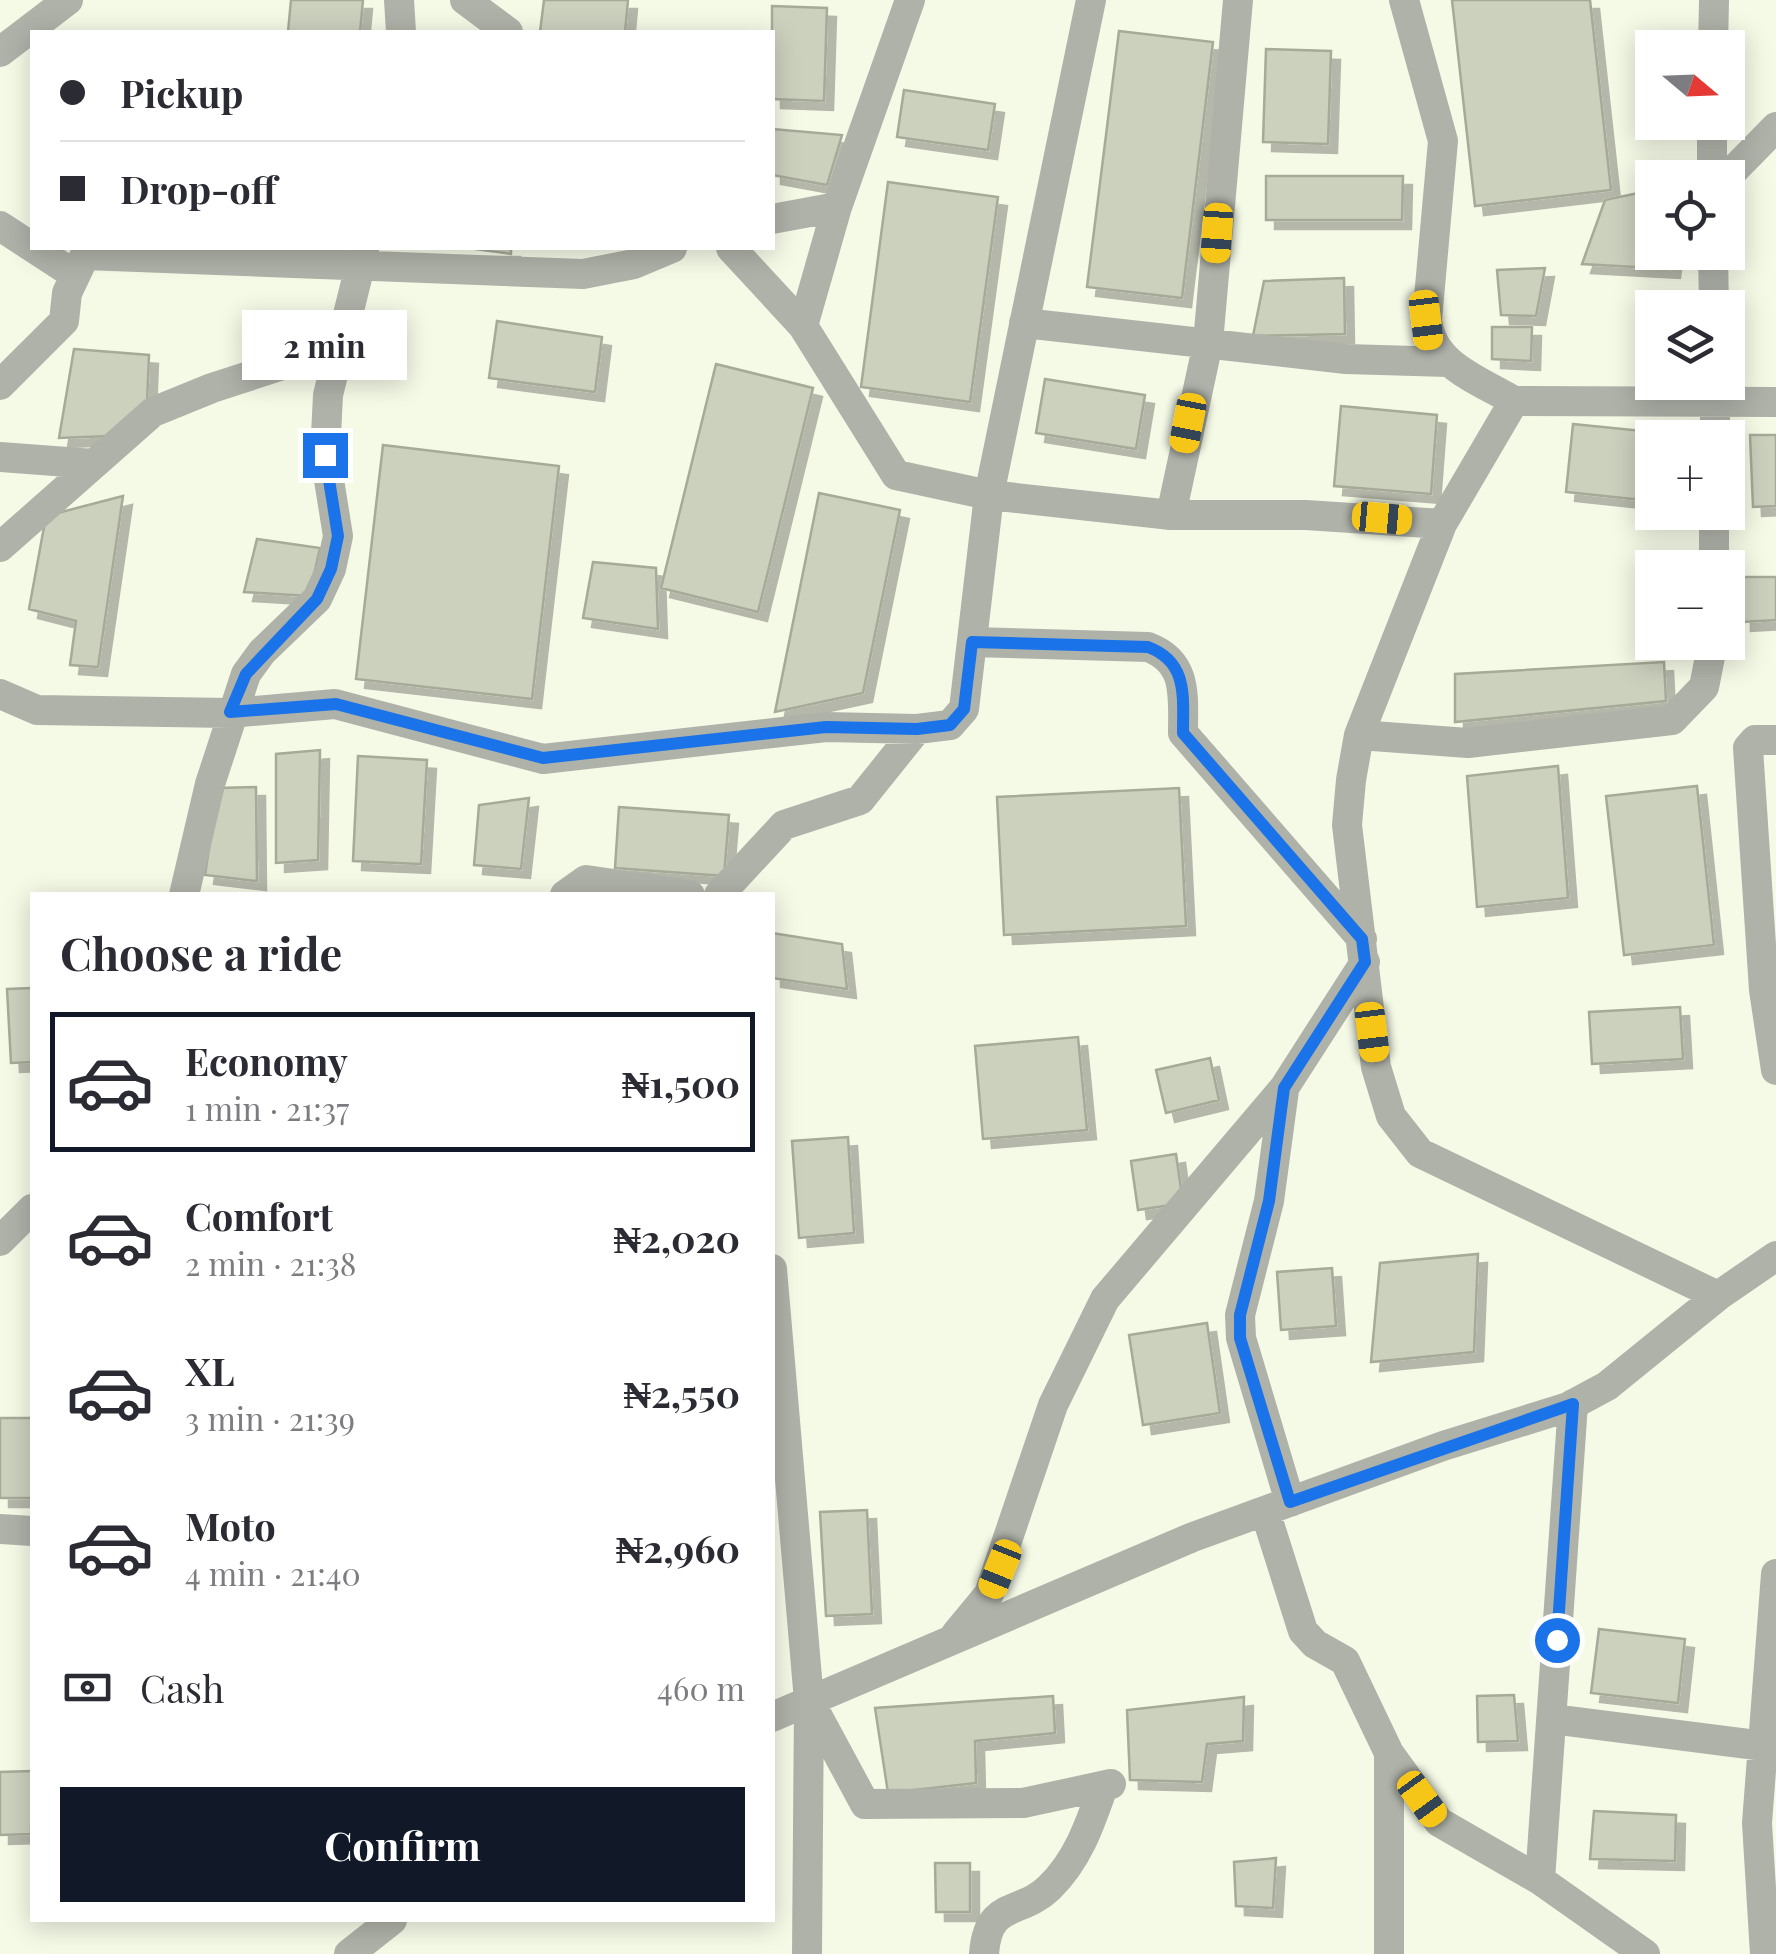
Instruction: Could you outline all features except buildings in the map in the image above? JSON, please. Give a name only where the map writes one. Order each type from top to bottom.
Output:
[{"type":"street","points":[[0,52],[68,0]]},
{"type":"street","points":[[399,0],[401,30]]},
{"type":"street","points":[[465,0],[505,30]]},
{"type":"street","points":[[803,326],[837,208],[910,0]]},
{"type":"street","points":[[0,694],[36,710],[230,712],[336,704],[543,758],[826,727],[917,729],[950,725],[964,709],[989,495],[1091,0]]},
{"type":"street","points":[[1171,514],[1208,343],[1238,0]]},
{"type":"street","points":[[1404,0],[1443,141],[1426,320],[1430,343],[1448,362],[1514,400],[1635,396]]},
{"type":"street","points":[[1713,30],[1714,0]]},
{"type":"street","points":[[1744,160],[1776,127]]},
{"type":"street","points":[[775,218],[837,208]]},
{"type":"street","points":[[0,226],[30,246]]},
{"type":"street","points":[[36,250],[75,276]]},
{"type":"street","points":[[0,385],[64,322],[67,292],[85,255],[362,257],[583,274],[634,264],[667,250]]},
{"type":"street","points":[[733,250],[803,326],[896,475],[989,495],[1171,514],[1306,515],[1442,524]]},
{"type":"street","points":[[185,892],[230,712],[246,674],[317,599],[331,569],[338,536],[325,455],[328,395],[362,257]]},
{"type":"street","points":[[1024,323],[1346,359],[1448,362]]},
{"type":"street","points":[[0,547],[154,412],[180,399],[338,347]]},
{"type":"street","points":[[1745,397],[1776,402]]},
{"type":"street","points":[[1514,400],[1442,524],[1359,734],[1347,826],[1381,1083],[1390,1116],[1420,1152],[1718,1296]]},
{"type":"street","points":[[0,458],[94,464]]},
{"type":"street","points":[[972,642],[1148,647],[1164,653],[1183,684],[1183,733],[1363,951]]},
{"type":"street","points":[[1359,734],[1468,743],[1672,720],[1704,687],[1709,660]]},
{"type":"street","points":[[721,892],[784,825],[860,800],[917,729]]},
{"type":"street","points":[[1776,740],[1755,740],[1748,748],[1776,1070]]},
{"type":"street","points":[[745,892],[784,825]]},
{"type":"street","points":[[568,892],[586,880],[669,892]]},
{"type":"street","points":[[947,1643],[989,1594],[1053,1405],[1106,1299],[1284,1088],[1363,951]]},
{"type":"street","points":[[1284,1088],[1269,1201],[1240,1315],[1240,1338],[1303,1631],[1315,1644],[1346,1661],[1389,1753],[1439,1822],[1540,1880],[1645,1954]]},
{"type":"street","points":[[0,1241],[30,1211]]},
{"type":"street","points":[[775,1716],[1193,1537],[1573,1404],[1607,1386],[1718,1296],[1776,1256]]},
{"type":"street","points":[[775,1329],[781,1456],[809,1701],[807,1954]]},
{"type":"street","points":[[1540,1880],[1573,1404]]},
{"type":"street","points":[[0,1529],[30,1531]]},
{"type":"street","points":[[1768,1938],[1757,1823],[1771,1712],[1776,1574]]},
{"type":"street","points":[[809,1701],[864,1804],[1023,1803],[1106,1786],[1082,1845],[1047,1891],[1006,1909],[986,1931],[984,1954]]},
{"type":"street","points":[[1552,1719],[1764,1746]]},
{"type":"street","points":[[1389,1753],[1389,1954]]},
{"type":"street","points":[[349,1954],[389,1922]]},
{"type":"route","points":[[325,455],[337,515],[338,536],[331,569],[317,599],[262,652],[246,674],[230,712],[336,704],[543,758],[826,727],[917,729],[950,725],[964,709],[972,642],[1148,647],[1164,653],[1176,666],[1183,684],[1183,733],[1362,939],[1365,962],[1296,1063],[1284,1088],[1269,1201],[1240,1315],[1240,1338],[1290,1502],[1573,1404],[1557,1640]]}]
